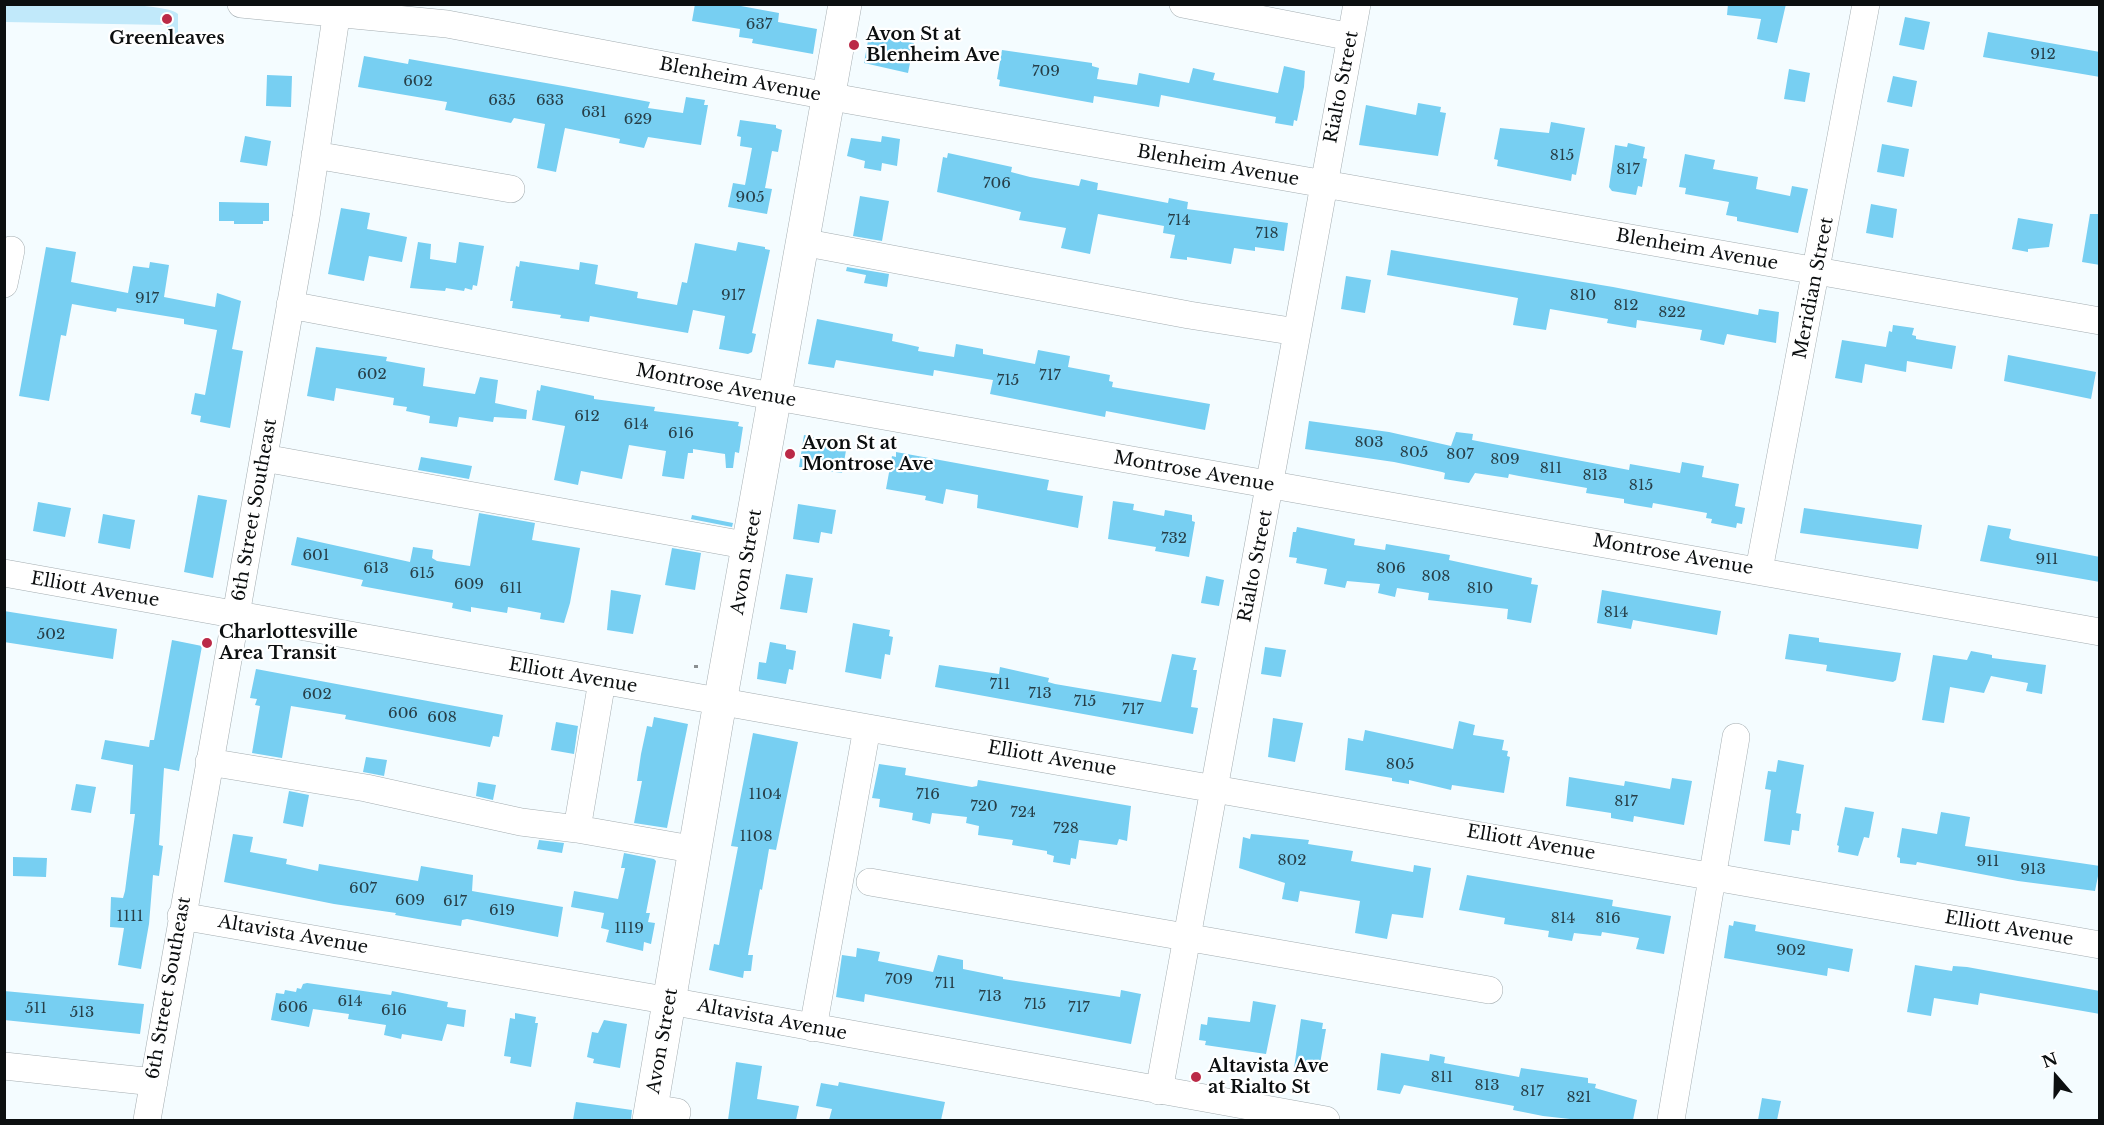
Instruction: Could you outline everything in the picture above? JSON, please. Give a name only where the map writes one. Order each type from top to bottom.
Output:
[{"type":"main road","name":"Avon Street","points":[[659,1116],[670,1001],[845,4]]},
{"type":"street","name":"Blenheim Avenue","points":[[242,4],[337,9],[447,24],[828,97],[2100,321]]},
{"type":"street","points":[[1183,4],[1351,37]]},
{"type":"street","name":"Rialto Street","points":[[1159,1091],[1271,486],[1323,184],[1358,4]]},
{"type":"street","name":"Meridian Street","points":[[1759,570],[1866,4]]},
{"type":"street","name":"6th Street Southeast","points":[[147,1120],[181,916],[264,458],[337,9]]},
{"type":"street","points":[[315,155],[510,189]]},
{"type":"street","points":[[802,242],[1189,315],[1297,332]]},
{"type":"street","points":[[4,284],[11,250]]},
{"type":"street","name":"Montrose Avenue","points":[[290,305],[777,397],[2100,632]]},
{"type":"street","points":[[264,458],[750,546]]},
{"type":"street","name":"Elliott Avenue","points":[[4,573],[721,703],[2100,945]]},
{"type":"street","points":[[577,830],[602,681]]},
{"type":"street","points":[[813,1028],[867,728]]},
{"type":"street","points":[[1671,1120],[1736,737]]},
{"type":"street","points":[[209,762],[366,788],[521,822],[697,849]]},
{"type":"street","points":[[870,882],[1489,990]]},
{"type":"street","name":"Altavista Avenue","points":[[181,916],[670,1001],[1326,1120]]},
{"type":"street","points":[[4,1066],[154,1082]]},
{"type":"shaded area","points":[[5,4],[125,5],[168,10],[178,14],[178,39],[173,43],[167,39],[167,25],[5,22]]},
{"type":"building","points":[[695,4],[730,4],[779,13],[778,22],[817,29],[813,54],[752,43],[753,39],[739,37],[740,29],[692,21]]},
{"type":"building","points":[[1728,4],[1786,4],[1777,43],[1757,39],[1761,19],[1727,15]]},
{"type":"building","points":[[1905,17],[1930,22],[1924,50],[1899,45]]},
{"type":"building","points":[[1988,32],[2100,52],[2100,77],[1983,57]]},
{"type":"building","points":[[869,35],[914,43],[908,73],[864,63]]},
{"type":"building","points":[[1002,50],[1092,63],[1092,66],[1099,68],[1097,79],[1137,85],[1139,73],[1189,83],[1193,68],[1215,73],[1213,80],[1278,93],[1284,66],[1305,71],[1304,87],[1297,121],[1294,120],[1293,126],[1275,123],[1276,117],[1161,95],[1159,107],[1094,96],[1093,103],[999,86],[1000,80],[997,79]]},
{"type":"building","points":[[364,56],[408,64],[409,59],[563,86],[650,102],[648,108],[683,113],[686,97],[705,100],[704,105],[708,105],[701,145],[648,137],[644,148],[619,143],[620,139],[565,128],[556,172],[537,168],[545,124],[514,118],[511,123],[445,110],[447,102],[358,87]]},
{"type":"building","points":[[1789,69],[1810,73],[1805,102],[1784,99]]},
{"type":"building","points":[[267,75],[292,76],[291,107],[266,106]]},
{"type":"building","points":[[1893,76],[1917,81],[1912,107],[1887,102]]},
{"type":"building","points":[[1418,103],[1441,107],[1440,112],[1446,113],[1438,156],[1359,145],[1366,105],[1416,115]]},
{"type":"building","points":[[740,120],[776,125],[776,128],[782,130],[778,152],[772,151],[765,188],[772,189],[767,214],[728,207],[733,183],[745,185],[752,148],[740,146],[741,137],[737,136]]},
{"type":"building","points":[[1551,122],[1585,128],[1576,175],[1572,174],[1571,181],[1497,166],[1498,160],[1494,159],[1500,128],[1549,133]]},
{"type":"building","points":[[245,136],[271,141],[267,166],[240,162]]},
{"type":"building","points":[[882,136],[900,139],[897,166],[882,163],[881,171],[864,168],[865,161],[847,156],[851,138],[881,142]]},
{"type":"building","points":[[1628,143],[1645,147],[1643,158],[1647,159],[1642,187],[1638,186],[1636,195],[1612,191],[1609,187],[1615,145],[1627,147]]},
{"type":"building","points":[[1882,144],[1909,149],[1904,177],[1877,172]]},
{"type":"building","points":[[948,153],[1012,167],[1011,172],[1030,177],[1079,186],[1081,179],[1098,183],[1097,190],[1168,203],[1169,198],[1188,202],[1187,209],[1288,223],[1284,251],[1255,247],[1255,251],[1234,248],[1231,264],[1187,257],[1187,260],[1170,258],[1175,235],[1163,233],[1164,226],[1098,214],[1090,254],[1061,248],[1066,228],[1019,220],[1021,212],[937,192],[943,157],[947,158]]},
{"type":"building","points":[[1685,154],[1715,160],[1713,169],[1758,177],[1756,189],[1790,196],[1792,186],[1808,189],[1798,233],[1737,221],[1737,217],[1726,215],[1729,202],[1685,194],[1686,188],[1679,187]]},
{"type":"building","points":[[860,196],[889,201],[882,241],[853,236]]},
{"type":"building","points":[[219,202],[269,203],[269,221],[263,221],[263,224],[234,224],[234,221],[219,221]]},
{"type":"building","points":[[1871,204],[1897,209],[1893,238],[1866,233]]},
{"type":"building","points":[[341,208],[370,213],[367,229],[407,237],[402,262],[369,256],[364,281],[328,274]]},
{"type":"building","points":[[2090,214],[2100,214],[2100,265],[2082,262]]},
{"type":"building","points":[[2018,218],[2053,224],[2049,247],[2028,249],[2028,252],[2012,249]]},
{"type":"building","points":[[418,242],[431,244],[430,259],[456,263],[459,242],[484,246],[477,286],[473,285],[472,290],[465,288],[464,291],[446,288],[445,291],[410,288]]},
{"type":"building","points":[[738,242],[770,250],[752,333],[756,334],[752,352],[748,354],[719,349],[725,316],[693,310],[688,333],[590,316],[589,322],[560,318],[561,315],[512,308],[513,301],[510,301],[516,266],[519,267],[520,261],[579,270],[580,262],[598,265],[595,284],[638,292],[637,298],[677,305],[682,282],[687,283],[695,243],[736,251]]},
{"type":"building","points":[[46,247],[76,252],[71,282],[128,293],[133,266],[149,268],[150,262],[169,265],[164,297],[215,307],[217,293],[241,301],[232,349],[243,351],[230,428],[200,422],[201,416],[191,414],[195,393],[205,395],[217,330],[184,324],[184,319],[117,308],[116,312],[72,304],[66,336],[61,335],[49,401],[19,396]]},
{"type":"building","points":[[1391,250],[1613,287],[1758,315],[1759,309],[1779,312],[1776,343],[1727,334],[1724,345],[1700,340],[1702,330],[1637,320],[1636,328],[1607,323],[1608,319],[1550,309],[1546,330],[1513,325],[1518,298],[1387,275]]},
{"type":"building","points":[[847,267],[889,274],[887,287],[864,283],[866,275],[846,271]]},
{"type":"building","points":[[1346,276],[1371,280],[1365,313],[1341,309]]},
{"type":"building","points":[[817,319],[893,334],[892,341],[919,347],[918,351],[954,357],[956,344],[983,349],[983,354],[1035,364],[1038,350],[1070,356],[1068,367],[1110,375],[1109,381],[1113,382],[1112,387],[1210,404],[1205,430],[1106,411],[1105,417],[990,394],[993,380],[934,370],[933,376],[836,360],[834,368],[808,364]]},
{"type":"building","points":[[1893,325],[1914,328],[1912,335],[1916,336],[1916,339],[1956,346],[1952,369],[1907,361],[1906,372],[1865,364],[1862,383],[1835,378],[1842,340],[1886,347],[1889,331],[1892,332]]},
{"type":"building","points":[[316,347],[387,357],[386,361],[425,368],[423,386],[475,394],[480,377],[498,380],[495,403],[527,410],[526,419],[494,417],[493,422],[459,417],[457,427],[429,423],[430,416],[406,411],[407,407],[393,405],[394,398],[336,388],[334,401],[307,396]]},
{"type":"building","points":[[2008,355],[2096,372],[2091,399],[2004,381]]},
{"type":"building","points":[[541,385],[594,396],[594,399],[655,407],[654,411],[739,422],[738,426],[743,427],[739,453],[735,452],[733,468],[726,468],[725,454],[693,449],[693,453],[688,453],[684,479],[662,476],[666,451],[629,445],[622,479],[581,471],[578,485],[554,480],[565,426],[532,420],[537,390],[540,391]]},
{"type":"building","points":[[1309,421],[1389,432],[1451,446],[1456,432],[1473,434],[1472,440],[1629,470],[1630,464],[1680,473],[1682,462],[1704,466],[1702,477],[1739,484],[1735,506],[1745,508],[1742,524],[1737,523],[1736,528],[1711,523],[1712,519],[1706,518],[1707,513],[1653,503],[1652,508],[1634,505],[1624,503],[1624,499],[1586,493],[1587,488],[1509,474],[1508,478],[1475,473],[1469,483],[1444,479],[1445,473],[1442,472],[1394,462],[1305,449]]},
{"type":"building","points":[[804,435],[847,445],[842,473],[799,467]]},
{"type":"building","points":[[896,452],[1049,480],[1047,490],[1083,496],[1078,528],[977,508],[978,495],[946,489],[943,504],[925,500],[926,496],[886,489],[892,456],[896,457]]},
{"type":"building","points":[[421,457],[472,466],[469,479],[418,470]]},
{"type":"building","points":[[198,495],[227,500],[213,578],[184,572]]},
{"type":"building","points":[[1113,501],[1134,504],[1133,510],[1164,516],[1165,510],[1192,515],[1192,521],[1195,522],[1189,557],[1155,551],[1156,547],[1108,539]]},
{"type":"building","points":[[38,502],[71,508],[65,537],[33,531]]},
{"type":"building","points":[[798,504],[836,510],[832,534],[821,532],[819,543],[793,539]]},
{"type":"building","points":[[1804,508],[1922,525],[1918,549],[1800,533]]},
{"type":"building","points":[[479,513],[535,523],[532,540],[580,548],[564,623],[540,619],[541,613],[508,607],[507,613],[471,607],[471,612],[452,608],[453,603],[361,586],[363,580],[291,565],[297,537],[410,562],[413,547],[433,550],[432,558],[437,561],[470,566]]},
{"type":"building","points":[[103,514],[135,520],[130,549],[98,543]]},
{"type":"building","points":[[692,515],[733,523],[732,527],[691,519]]},
{"type":"building","points":[[1988,525],[2011,529],[2009,538],[2012,540],[2100,557],[2100,582],[1980,561]]},
{"type":"building","points":[[1297,527],[1355,539],[1354,545],[1385,550],[1386,544],[1450,555],[1449,560],[1532,578],[1531,584],[1538,585],[1531,623],[1507,619],[1508,609],[1428,600],[1429,593],[1397,588],[1395,597],[1378,593],[1380,584],[1347,581],[1345,588],[1324,584],[1327,569],[1296,563],[1297,558],[1289,557],[1293,532],[1296,532]]},
{"type":"building","points":[[672,548],[701,553],[695,590],[665,585]]},
{"type":"building","points":[[786,574],[813,578],[807,613],[780,609]]},
{"type":"building","points":[[1206,576],[1224,580],[1219,606],[1201,603]]},
{"type":"building","points":[[611,590],[641,595],[633,634],[607,630]]},
{"type":"building","points":[[1602,590],[1721,611],[1717,635],[1633,620],[1631,629],[1597,623]]},
{"type":"building","points":[[4,611],[117,629],[113,659],[4,642]]},
{"type":"building","points":[[853,623],[890,630],[889,636],[893,637],[890,655],[885,654],[881,679],[845,672]]},
{"type":"building","points":[[1789,634],[1819,638],[1819,642],[1901,653],[1896,680],[1893,682],[1826,671],[1827,665],[1785,659]]},
{"type":"building","points":[[172,640],[202,646],[179,771],[164,768],[159,845],[163,846],[159,876],[153,875],[149,924],[141,969],[118,965],[124,928],[110,927],[111,897],[123,898],[125,891],[135,814],[130,814],[133,765],[101,759],[105,740],[149,747],[150,740],[154,740]]},
{"type":"building","points":[[770,642],[786,645],[786,649],[796,651],[793,670],[789,669],[786,684],[757,679],[759,662],[766,663]]},
{"type":"building","points":[[1265,647],[1286,650],[1281,677],[1261,674]]},
{"type":"building","points":[[1971,651],[1992,655],[1992,658],[2046,665],[2042,694],[2026,691],[2028,683],[1991,676],[1984,693],[1950,687],[1944,723],[1922,720],[1933,655],[1967,660]]},
{"type":"building","points":[[1172,654],[1196,658],[1193,670],[1197,670],[1191,707],[1198,708],[1193,734],[935,687],[939,665],[999,674],[1000,667],[1049,678],[1048,682],[1055,684],[1161,702]]},
{"type":"building","points":[[256,669],[503,715],[499,737],[493,736],[490,747],[345,719],[346,715],[291,706],[282,758],[252,753],[260,706],[255,705],[257,699],[250,698]]},
{"type":"building","points":[[654,717],[688,724],[667,828],[634,823],[642,781],[637,781],[641,754],[647,726],[652,727]]},
{"type":"building","points":[[1273,718],[1303,723],[1295,762],[1268,757]]},
{"type":"building","points":[[1459,721],[1475,725],[1473,735],[1504,740],[1502,750],[1508,751],[1507,756],[1510,757],[1504,793],[1452,785],[1451,790],[1409,780],[1409,784],[1392,781],[1392,778],[1345,770],[1348,738],[1363,741],[1365,730],[1453,749]]},
{"type":"building","points":[[556,722],[578,726],[574,754],[551,750]]},
{"type":"building","points":[[753,733],[798,742],[776,850],[769,849],[762,890],[760,889],[748,955],[753,955],[751,971],[744,971],[743,978],[709,970],[714,944],[719,945],[738,847],[731,846]]},
{"type":"building","points":[[366,757],[387,760],[384,776],[363,772]]},
{"type":"building","points":[[1778,760],[1804,765],[1796,813],[1801,814],[1799,831],[1792,830],[1790,845],[1764,841],[1771,790],[1765,789],[1768,771],[1776,772]]},
{"type":"building","points":[[879,764],[906,768],[905,775],[972,787],[977,786],[978,780],[1131,806],[1127,841],[1119,839],[1117,845],[1079,840],[1076,859],[1071,858],[1070,865],[1053,862],[1054,856],[1047,854],[1047,851],[1012,845],[1013,840],[978,835],[979,826],[966,823],[967,817],[932,813],[930,824],[912,820],[913,813],[879,807],[880,799],[872,798]]},
{"type":"building","points":[[1569,777],[1624,786],[1625,781],[1670,789],[1672,778],[1692,781],[1684,825],[1634,816],[1633,822],[1611,818],[1611,813],[1566,806]]},
{"type":"building","points":[[478,782],[496,785],[493,800],[476,796]]},
{"type":"building","points":[[76,784],[96,787],[91,813],[71,810]]},
{"type":"building","points":[[289,791],[309,795],[303,827],[283,823]]},
{"type":"building","points":[[1845,807],[1874,812],[1869,838],[1864,837],[1858,856],[1838,852],[1839,846],[1837,845]]},
{"type":"building","points":[[1941,812],[1970,817],[1965,846],[2100,866],[2095,891],[2018,881],[1917,862],[1916,865],[1900,863],[1900,858],[1897,857],[1902,828],[1937,834]]},
{"type":"building","points":[[233,834],[253,837],[250,852],[287,859],[286,864],[318,871],[319,864],[418,881],[421,866],[473,875],[472,891],[563,907],[558,937],[467,919],[462,920],[461,926],[418,919],[224,882]]},
{"type":"building","points":[[1251,834],[1309,840],[1308,844],[1353,851],[1351,861],[1413,872],[1414,865],[1431,868],[1423,918],[1392,914],[1387,939],[1355,933],[1360,901],[1300,891],[1298,902],[1282,899],[1285,883],[1239,868],[1243,837],[1250,839]]},
{"type":"building","points":[[539,840],[564,843],[562,853],[537,849]]},
{"type":"building","points":[[624,853],[656,861],[646,913],[650,913],[648,922],[655,923],[651,944],[644,942],[643,951],[606,942],[609,930],[601,928],[604,913],[571,907],[574,891],[618,899],[625,868],[621,868]]},
{"type":"building","points":[[13,857],[47,858],[46,877],[13,876]]},
{"type":"building","points":[[1467,875],[1613,900],[1612,906],[1671,916],[1664,954],[1636,949],[1639,938],[1602,932],[1601,936],[1574,933],[1572,941],[1548,937],[1549,931],[1504,924],[1505,918],[1459,910]]},
{"type":"building","points":[[1734,921],[1756,925],[1755,931],[1853,949],[1849,972],[1828,968],[1827,976],[1724,958],[1729,925],[1733,926]]},
{"type":"building","points":[[857,948],[880,952],[878,961],[933,972],[938,955],[963,960],[963,969],[1003,977],[1003,979],[1120,997],[1121,990],[1141,994],[1131,1044],[865,994],[864,1002],[836,997],[842,955],[856,957]]},
{"type":"building","points":[[1915,965],[1952,971],[1953,966],[1967,967],[2100,991],[2100,1014],[1980,993],[1978,1005],[1934,998],[1931,1016],[1907,1012]]},
{"type":"building","points":[[303,984],[391,995],[392,991],[448,1002],[447,1007],[466,1010],[464,1027],[447,1024],[442,1041],[402,1034],[401,1039],[384,1035],[386,1025],[348,1019],[349,1014],[313,1009],[309,1027],[271,1020],[276,993],[284,994],[285,990],[296,992],[297,988],[301,989]]},
{"type":"building","points":[[4,991],[144,1004],[140,1034],[4,1020]]},
{"type":"building","points":[[1253,1001],[1276,1005],[1266,1054],[1205,1045],[1206,1041],[1199,1040],[1201,1024],[1207,1025],[1208,1017],[1250,1022]]},
{"type":"building","points":[[515,1013],[536,1017],[535,1023],[538,1023],[531,1067],[510,1063],[511,1057],[504,1056],[510,1018],[515,1019]]},
{"type":"building","points":[[1301,1019],[1323,1023],[1322,1029],[1326,1029],[1320,1064],[1317,1063],[1313,1071],[1294,1068]]},
{"type":"building","points":[[604,1020],[627,1024],[620,1068],[593,1063],[594,1059],[587,1057],[592,1032],[598,1033]]},
{"type":"building","points":[[1381,1053],[1429,1061],[1430,1054],[1445,1057],[1444,1063],[1519,1077],[1521,1068],[1588,1078],[1588,1083],[1596,1084],[1595,1088],[1637,1100],[1633,1120],[1579,1120],[1543,1116],[1513,1110],[1514,1106],[1404,1085],[1400,1094],[1377,1090]]},
{"type":"building","points":[[736,1062],[762,1066],[757,1099],[799,1106],[796,1120],[728,1120]]},
{"type":"building","points":[[839,1082],[945,1102],[941,1120],[829,1120],[832,1109],[816,1106],[821,1083],[838,1086]]},
{"type":"building","points":[[1762,1098],[1781,1101],[1777,1120],[1758,1120]]},
{"type":"building","points":[[576,1102],[632,1110],[631,1120],[573,1120]]},
{"type":"place","name":"Greenleaves","points":[[167,19]]},
{"type":"place","name":"Avon St at Blenheim Ave","points":[[854,45]]},
{"type":"place","name":"Avon St at Montrose Ave","points":[[790,454]]},
{"type":"place","name":"Charlottesville Area Transit","points":[[207,643]]},
{"type":"place","name":"Altavista Ave at Rialto St","points":[[1196,1077]]}]
